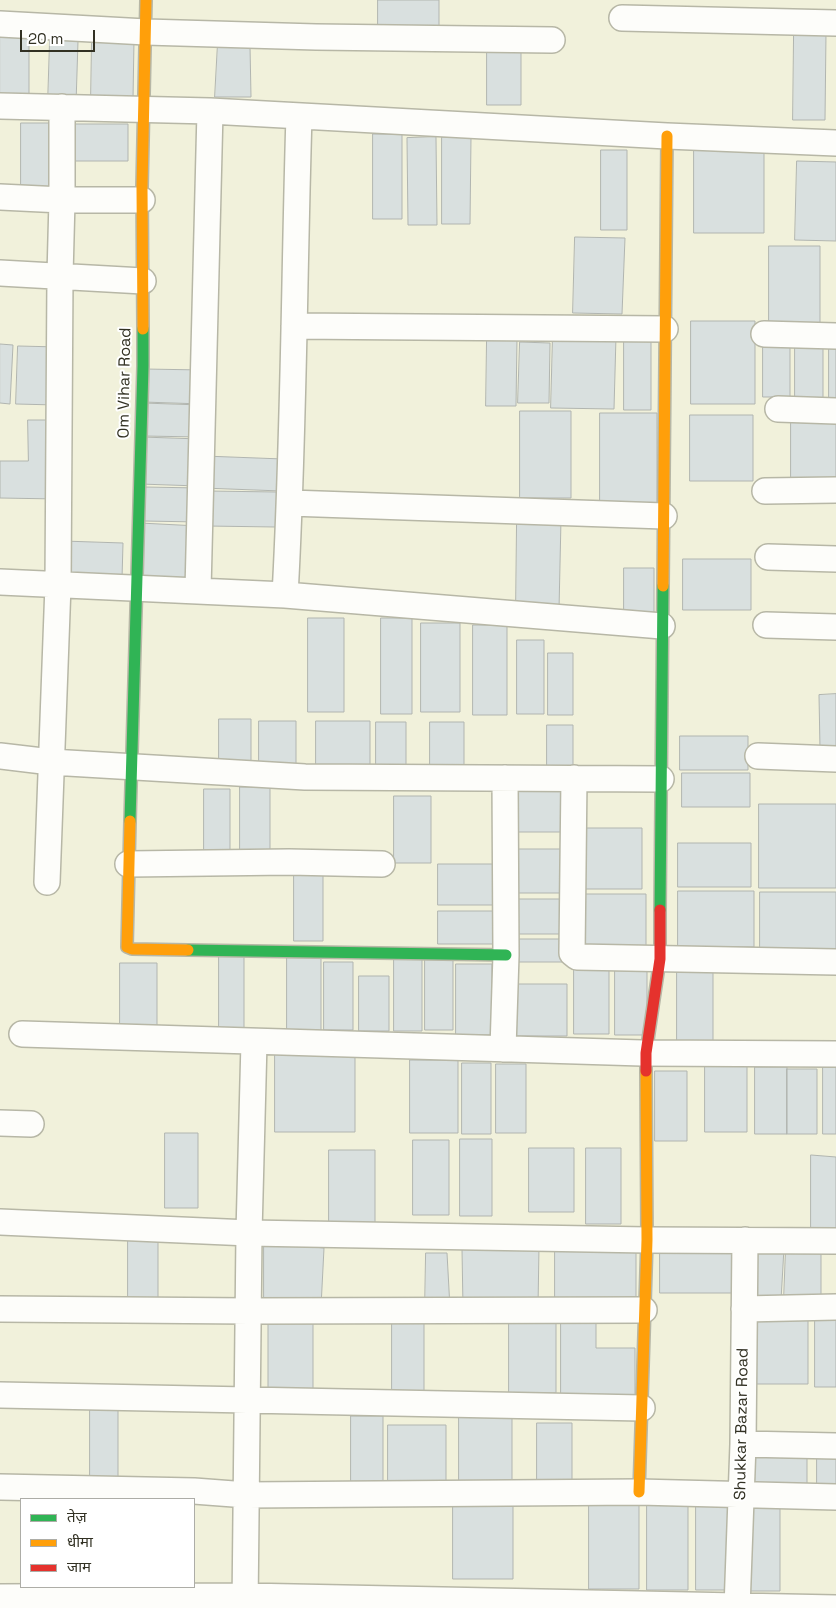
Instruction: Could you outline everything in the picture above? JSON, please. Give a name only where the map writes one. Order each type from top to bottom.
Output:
[{"type":"street","name":"Om Vihar Road","points":[[146,0],[142,200],[143,366],[127,947],[506,955]]},
{"type":"street","points":[[622,18],[836,23]]},
{"type":"street","points":[[0,24],[146,32],[316,37],[552,40]]},
{"type":"street","points":[[0,106],[210,111],[666,136],[836,143]]},
{"type":"street","points":[[47,882],[58,585],[62,107]]},
{"type":"street","points":[[198,590],[210,111]]},
{"type":"street","points":[[285,596],[290,503],[299,116]]},
{"type":"street","points":[[639,1492],[647,1240],[646,1053],[660,958],[666,136]]},
{"type":"street","points":[[0,196],[62,200],[142,200]]},
{"type":"street","points":[[0,273],[143,281]]},
{"type":"street","points":[[294,326],[665,329]]},
{"type":"street","points":[[764,334],[836,336]]},
{"type":"street","points":[[778,408],[836,411]]},
{"type":"street","points":[[765,490],[836,490]]},
{"type":"street","points":[[290,503],[664,516]]},
{"type":"street","points":[[768,557],[836,559]]},
{"type":"street","points":[[0,582],[198,590],[662,626]]},
{"type":"street","points":[[766,625],[836,627]]},
{"type":"street","points":[[0,756],[52,762],[305,777],[661,779]]},
{"type":"street","points":[[758,756],[836,759]]},
{"type":"street","points":[[503,1049],[506,955],[504,778]]},
{"type":"street","points":[[574,778],[572,953],[576,957],[836,962]]},
{"type":"street","points":[[128,864],[289,862],[382,864]]},
{"type":"street","points":[[22,1034],[646,1053],[836,1054]]},
{"type":"street","points":[[245,1602],[249,1233],[254,1042]]},
{"type":"street","points":[[0,1123],[30,1124]]},
{"type":"street","points":[[0,1222],[249,1233],[647,1240],[836,1241]]},
{"type":"street","name":"Shukkar Bazar Road","points":[[737,1607],[743,1444],[745,1240]]},
{"type":"street","points":[[744,1309],[836,1308]]},
{"type":"street","points":[[0,1309],[249,1311],[644,1310]]},
{"type":"street","points":[[0,1395],[642,1408]]},
{"type":"street","points":[[743,1444],[836,1446]]},
{"type":"street","points":[[0,1487],[194,1491],[247,1495],[639,1492],[836,1497]]},
{"type":"street","points":[[0,1597],[245,1602],[836,1608]]},
{"type":"building","points":[[378,0],[439,0],[439,33],[378,32]]},
{"type":"building","points":[[794,32],[826,33],[825,120],[793,120]]},
{"type":"building","points":[[0,33],[29,33],[29,98],[0,98]]},
{"type":"building","points":[[92,39],[134,40],[133,99],[91,99]]},
{"type":"building","points":[[50,40],[78,41],[76,104],[48,103]]},
{"type":"building","points":[[487,41],[521,41],[521,105],[487,105]]},
{"type":"building","points":[[218,42],[250,46],[251,97],[215,97]]},
{"type":"building","points":[[21,123],[58,123],[57,194],[21,194]]},
{"type":"building","points":[[66,124],[128,124],[128,161],[66,161]]},
{"type":"building","points":[[373,134],[402,134],[402,219],[373,219]]},
{"type":"building","points":[[436,137],[437,225],[408,225],[407,138]]},
{"type":"building","points":[[442,137],[471,137],[470,224],[442,224]]},
{"type":"building","points":[[694,147],[764,147],[764,233],[694,233]]},
{"type":"building","points":[[601,150],[627,150],[627,230],[601,230]]},
{"type":"building","points":[[797,161],[836,162],[836,241],[795,240]]},
{"type":"building","points":[[575,237],[625,238],[622,314],[573,313]]},
{"type":"building","points":[[769,246],[820,246],[820,324],[769,324]]},
{"type":"building","points":[[691,321],[755,321],[755,404],[691,404]]},
{"type":"building","points":[[553,334],[616,336],[614,409],[551,408]]},
{"type":"building","points":[[487,337],[517,338],[516,406],[486,406]]},
{"type":"building","points":[[624,339],[651,339],[651,410],[624,410]]},
{"type":"building","points":[[763,339],[790,339],[790,397],[763,397]]},
{"type":"building","points":[[795,341],[823,341],[823,406],[795,406]]},
{"type":"building","points":[[520,342],[550,343],[549,403],[518,403]]},
{"type":"building","points":[[829,342],[836,342],[836,408],[829,408]]},
{"type":"building","points":[[0,344],[13,345],[10,404],[0,403]]},
{"type":"building","points":[[18,346],[59,347],[56,405],[16,404]]},
{"type":"building","points":[[144,369],[203,370],[202,404],[143,402]]},
{"type":"building","points":[[143,403],[201,405],[200,437],[143,436]]},
{"type":"building","points":[[520,411],[571,411],[571,498],[520,498]]},
{"type":"building","points":[[600,413],[657,413],[657,503],[600,503]]},
{"type":"building","points":[[791,414],[836,414],[836,481],[791,481]]},
{"type":"building","points":[[690,415],[753,415],[753,481],[690,481]]},
{"type":"building","points":[[28,420],[58,420],[58,499],[0,498],[0,461],[28,461]]},
{"type":"building","points":[[142,437],[200,439],[198,486],[140,484]]},
{"type":"building","points":[[204,456],[283,459],[281,491],[203,488]]},
{"type":"building","points":[[144,487],[200,488],[199,522],[143,521]]},
{"type":"building","points":[[207,491],[277,492],[276,527],[206,526]]},
{"type":"building","points":[[517,519],[561,519],[559,610],[516,609]]},
{"type":"building","points":[[140,523],[198,526],[196,583],[137,580]]},
{"type":"building","points":[[63,541],[123,543],[122,579],[62,578]]},
{"type":"building","points":[[683,559],[751,559],[751,610],[683,610]]},
{"type":"building","points":[[624,568],[654,568],[654,615],[624,615]]},
{"type":"building","points":[[308,618],[344,618],[344,712],[308,712]]},
{"type":"building","points":[[381,618],[412,618],[412,714],[381,714]]},
{"type":"building","points":[[421,623],[460,623],[460,712],[421,712]]},
{"type":"building","points":[[473,625],[507,625],[507,715],[473,715]]},
{"type":"building","points":[[517,640],[544,640],[544,714],[517,714]]},
{"type":"building","points":[[548,653],[573,653],[573,715],[548,715]]},
{"type":"building","points":[[836,694],[836,748],[820,749],[819,695]]},
{"type":"building","points":[[219,719],[251,719],[251,768],[219,768]]},
{"type":"building","points":[[259,721],[296,721],[296,766],[259,766]]},
{"type":"building","points":[[316,721],[370,721],[370,771],[316,771]]},
{"type":"building","points":[[376,722],[406,722],[406,770],[376,770]]},
{"type":"building","points":[[430,722],[464,722],[464,772],[430,772]]},
{"type":"building","points":[[547,725],[573,725],[573,767],[547,767]]},
{"type":"building","points":[[680,736],[748,736],[748,770],[680,770]]},
{"type":"building","points":[[682,773],[750,773],[750,807],[682,807]]},
{"type":"building","points":[[240,787],[270,787],[270,857],[240,857]]},
{"type":"building","points":[[513,787],[568,787],[568,832],[513,832]]},
{"type":"building","points":[[204,789],[230,789],[230,859],[204,859]]},
{"type":"building","points":[[394,796],[431,796],[431,863],[394,863]]},
{"type":"building","points":[[759,804],[836,804],[836,888],[759,888]]},
{"type":"building","points":[[580,828],[642,828],[642,889],[580,889]]},
{"type":"building","points":[[678,843],[751,843],[751,887],[678,887]]},
{"type":"building","points":[[511,849],[569,849],[569,893],[511,893]]},
{"type":"building","points":[[438,864],[498,864],[498,905],[438,905]]},
{"type":"building","points":[[294,867],[323,867],[323,941],[294,941]]},
{"type":"building","points":[[678,891],[754,891],[754,947],[678,947]]},
{"type":"building","points":[[760,892],[836,892],[836,951],[760,951]]},
{"type":"building","points":[[578,894],[646,894],[646,947],[578,947]]},
{"type":"building","points":[[514,899],[568,899],[568,934],[514,934]]},
{"type":"building","points":[[438,911],[499,911],[499,944],[438,944]]},
{"type":"building","points":[[511,939],[568,939],[568,962],[511,962]]},
{"type":"building","points":[[219,954],[244,954],[244,1028],[219,1028]]},
{"type":"building","points":[[287,956],[321,956],[321,1032],[287,1032]]},
{"type":"building","points":[[425,958],[453,958],[453,1030],[425,1030]]},
{"type":"building","points":[[394,959],[422,959],[422,1031],[394,1031]]},
{"type":"building","points":[[324,962],[353,962],[353,1030],[324,1030]]},
{"type":"building","points":[[120,963],[157,963],[157,1030],[120,1030]]},
{"type":"building","points":[[456,964],[492,964],[492,1035],[456,1035]]},
{"type":"building","points":[[615,965],[647,965],[647,1035],[615,1035]]},
{"type":"building","points":[[574,966],[609,966],[609,1034],[574,1034]]},
{"type":"building","points":[[677,966],[713,966],[713,1043],[677,1043]]},
{"type":"building","points":[[359,976],[389,976],[389,1031],[359,1031]]},
{"type":"building","points":[[511,984],[567,984],[567,1036],[511,1036]]},
{"type":"building","points":[[275,1053],[355,1053],[355,1132],[275,1132]]},
{"type":"building","points":[[410,1060],[458,1060],[458,1133],[410,1133]]},
{"type":"building","points":[[462,1063],[491,1063],[491,1134],[462,1134]]},
{"type":"building","points":[[496,1064],[526,1064],[526,1133],[496,1133]]},
{"type":"building","points":[[705,1065],[747,1065],[747,1132],[705,1132]]},
{"type":"building","points":[[755,1067],[787,1067],[787,1134],[755,1134]]},
{"type":"building","points":[[823,1067],[836,1067],[836,1134],[823,1134]]},
{"type":"building","points":[[787,1069],[817,1069],[817,1134],[787,1134]]},
{"type":"building","points":[[655,1071],[687,1071],[687,1141],[655,1141]]},
{"type":"building","points":[[165,1133],[198,1133],[198,1208],[165,1208]]},
{"type":"building","points":[[460,1139],[492,1139],[492,1216],[460,1216]]},
{"type":"building","points":[[413,1140],[449,1140],[449,1215],[413,1215]]},
{"type":"building","points":[[529,1148],[574,1148],[574,1212],[529,1212]]},
{"type":"building","points":[[586,1148],[621,1148],[621,1224],[586,1224]]},
{"type":"building","points":[[329,1150],[375,1150],[375,1225],[329,1225]]},
{"type":"building","points":[[811,1155],[836,1157],[836,1235],[811,1235]]},
{"type":"building","points":[[128,1232],[158,1232],[158,1306],[128,1306]]},
{"type":"building","points":[[264,1242],[324,1248],[321,1307],[264,1309]]},
{"type":"building","points":[[555,1243],[636,1243],[636,1304],[555,1304]]},
{"type":"building","points":[[660,1243],[733,1243],[733,1293],[660,1293]]},
{"type":"building","points":[[747,1246],[784,1248],[781,1300],[748,1301]]},
{"type":"building","points":[[539,1247],[538,1307],[463,1308],[462,1249]]},
{"type":"building","points":[[786,1248],[821,1248],[821,1300],[784,1299]]},
{"type":"building","points":[[426,1253],[447,1253],[450,1308],[425,1308]]},
{"type":"building","points":[[313,1312],[313,1391],[268,1391],[268,1314]]},
{"type":"building","points":[[392,1315],[424,1315],[424,1392],[392,1392]]},
{"type":"building","points":[[561,1315],[596,1315],[596,1348],[635,1348],[635,1395],[561,1395]]},
{"type":"building","points":[[753,1316],[808,1316],[808,1384],[753,1384]]},
{"type":"building","points":[[509,1317],[556,1317],[556,1393],[509,1393]]},
{"type":"building","points":[[815,1318],[836,1318],[836,1387],[815,1387]]},
{"type":"building","points":[[90,1409],[118,1409],[118,1479],[90,1479]]},
{"type":"building","points":[[351,1416],[383,1416],[383,1488],[351,1488]]},
{"type":"building","points":[[459,1416],[512,1416],[512,1487],[459,1487]]},
{"type":"building","points":[[537,1423],[572,1423],[572,1492],[537,1492]]},
{"type":"building","points":[[388,1425],[446,1425],[446,1489],[388,1489]]},
{"type":"building","points":[[817,1451],[836,1451],[836,1495],[817,1495]]},
{"type":"building","points":[[751,1452],[807,1452],[807,1493],[751,1493]]},
{"type":"building","points":[[647,1495],[688,1495],[688,1590],[647,1590]]},
{"type":"building","points":[[696,1496],[733,1496],[733,1590],[696,1590]]},
{"type":"building","points":[[589,1497],[639,1497],[639,1589],[589,1589]]},
{"type":"building","points":[[453,1499],[513,1499],[513,1579],[453,1579]]},
{"type":"building","points":[[750,1499],[780,1499],[780,1591],[750,1591]]},
{"type":"traffic: fast","points":[[130,821],[143,329]]},
{"type":"traffic: fast","points":[[660,910],[663,586]]},
{"type":"traffic: fast","points":[[188,950],[506,955]]},
{"type":"traffic: slow","points":[[143,329],[142,187],[146,0]]},
{"type":"traffic: slow","points":[[663,586],[667,136]]},
{"type":"traffic: slow","points":[[130,821],[127,947],[132,949],[188,950]]},
{"type":"traffic: slow","points":[[639,1492],[647,1240],[646,1071]]},
{"type":"traffic: jam","points":[[646,1071],[646,1053],[660,959],[660,910]]}]
